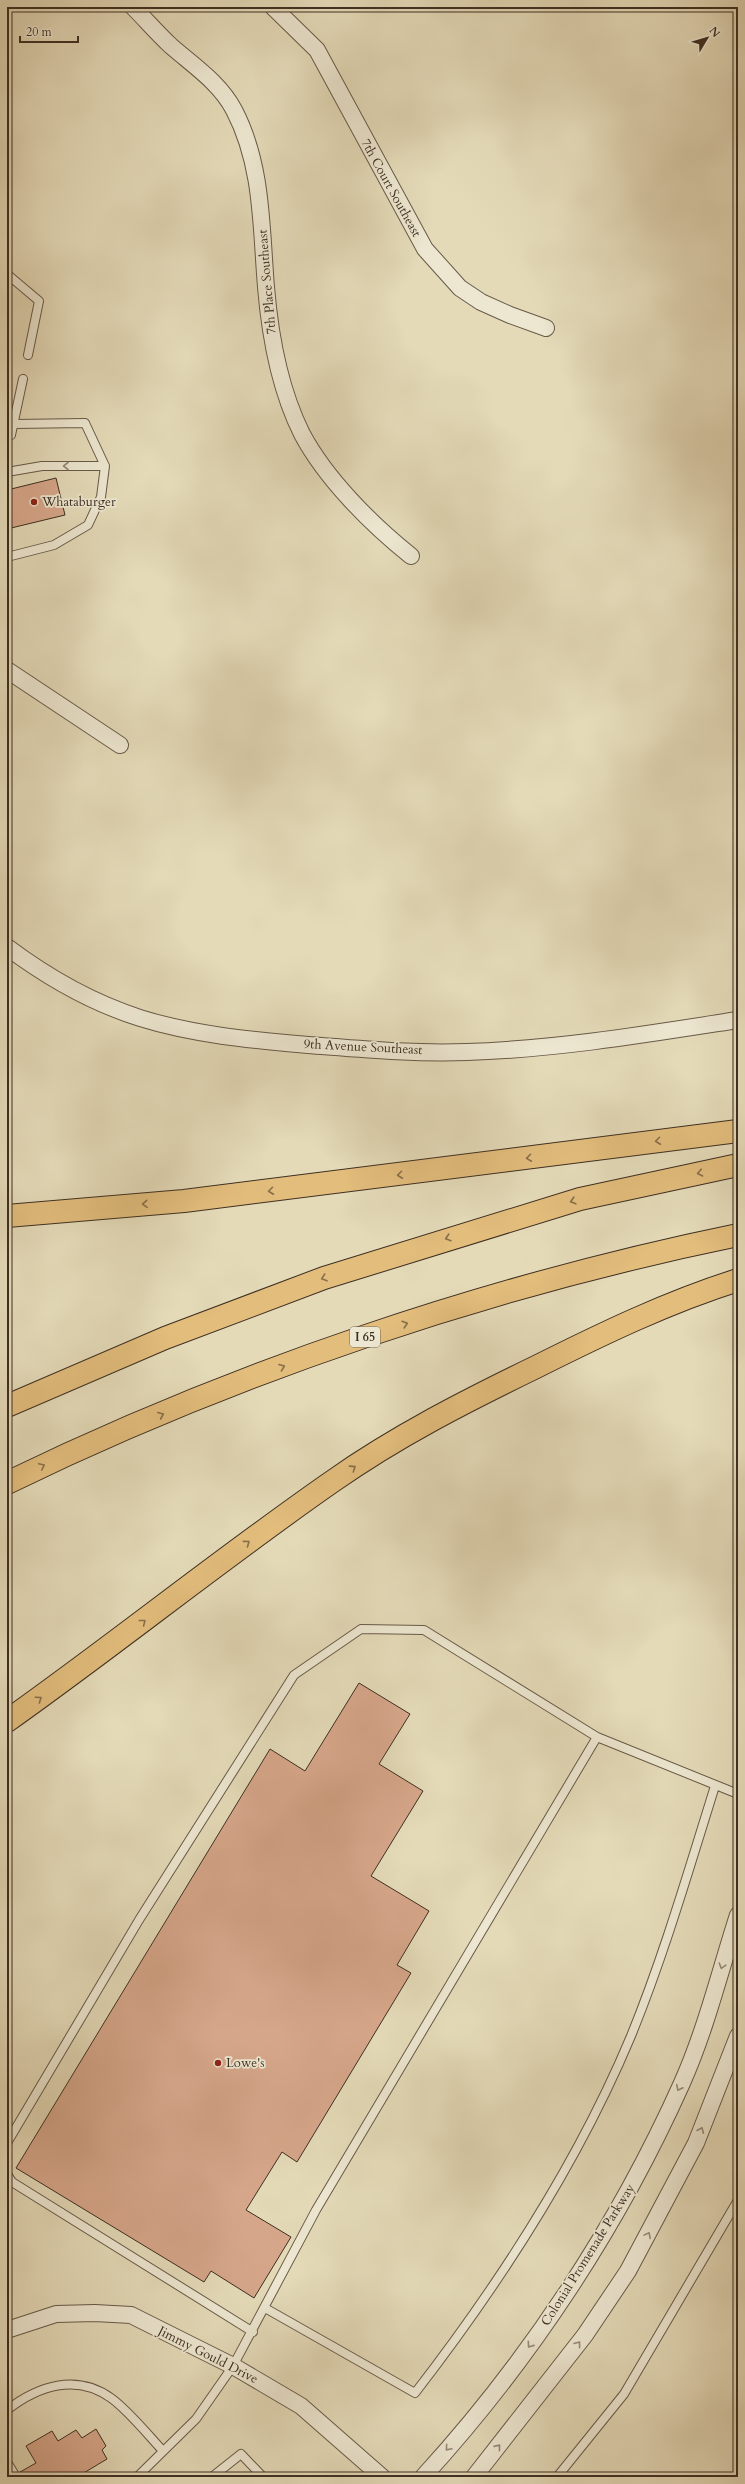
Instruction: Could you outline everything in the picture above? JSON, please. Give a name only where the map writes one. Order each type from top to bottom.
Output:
[{"type":"highway","points":[[8,1216],[192,1200],[738,1131]]},
{"type":"highway","points":[[7,1406],[165,1338],[324,1278],[580,1200],[738,1165]]},
{"type":"highway","name":"I 65","points":[[7,1484],[172,1410],[325,1351],[570,1275],[738,1235]]},
{"type":"highway","points":[[7,1721],[93,1661],[232,1554],[335,1480],[420,1425],[604,1333],[701,1292],[738,1280]]},
{"type":"street","name":"7th Place Southeast","points":[[133,7],[156,33],[203,72],[222,92],[234,110],[245,136],[259,189],[266,288],[273,341],[292,408],[302,433],[321,464],[387,537],[411,556]]},
{"type":"street","name":"7th Court Southeast","points":[[273,7],[317,50],[425,249],[447,276],[481,302],[510,315],[546,328]]},
{"type":"street","points":[[7,670],[120,744]]},
{"type":"street","name":"9th Avenue Southeast","points":[[7,948],[61,982],[98,1002],[140,1018],[229,1036],[276,1042],[384,1050],[467,1052],[563,1045],[738,1020]]},
{"type":"street","name":"Colonial Promenade Parkway","points":[[423,2477],[501,2386],[615,2216],[682,2082],[711,2003],[738,1915]]},
{"type":"street","points":[[474,2477],[585,2335],[628,2271],[696,2143],[738,2036]]},
{"type":"street","name":"Jimmy Gould Drive","points":[[7,2330],[56,2314],[95,2313],[131,2315],[233,2366],[301,2406],[382,2477]]},
{"type":"lane","points":[[7,274],[39,301],[28,355]]},
{"type":"lane","points":[[7,434],[11,435],[23,378]]},
{"type":"lane","points":[[7,557],[54,545],[88,525],[101,497],[105,466],[85,423],[14,424]]},
{"type":"lane","points":[[7,472],[42,466],[105,466]]},
{"type":"lane","points":[[7,2142],[139,1920],[294,1675],[361,1629],[424,1630],[597,1737],[715,1786],[738,1794]]},
{"type":"lane","points":[[137,2477],[196,2419],[233,2366],[253,2332],[316,2210],[597,1737]]},
{"type":"lane","points":[[265,2308],[415,2393],[469,2322],[566,2170],[631,2036],[678,1905],[715,1786]]},
{"type":"lane","points":[[7,2174],[12,2182],[253,2332]]},
{"type":"lane","points":[[557,2477],[624,2394],[738,2200]]},
{"type":"lane","points":[[7,2410],[22,2398],[54,2384],[85,2387],[111,2398],[163,2451]]},
{"type":"lane","points":[[212,2477],[241,2454],[264,2477]]},
{"type":"lane","points":[[7,2462],[15,2476]]},
{"type":"building","name":"Whataburger","points":[[56,478],[65,515],[7,529],[7,490]]},
{"type":"building","name":"Lowe's","points":[[359,1683],[410,1714],[379,1764],[423,1791],[371,1876],[429,1911],[397,1965],[411,1973],[297,2162],[282,2152],[246,2210],[291,2237],[254,2298],[211,2271],[204,2282],[16,2168],[270,1749],[305,1771]]},
{"type":"building","points":[[96,2429],[106,2446],[102,2450],[107,2459],[77,2477],[20,2477],[20,2472],[36,2463],[26,2446],[52,2431],[58,2441],[76,2430],[82,2438]]},
{"type":"place","name":"Whataburger","points":[[34,502]]},
{"type":"place","name":"Lowe's","points":[[218,2063]]}]
